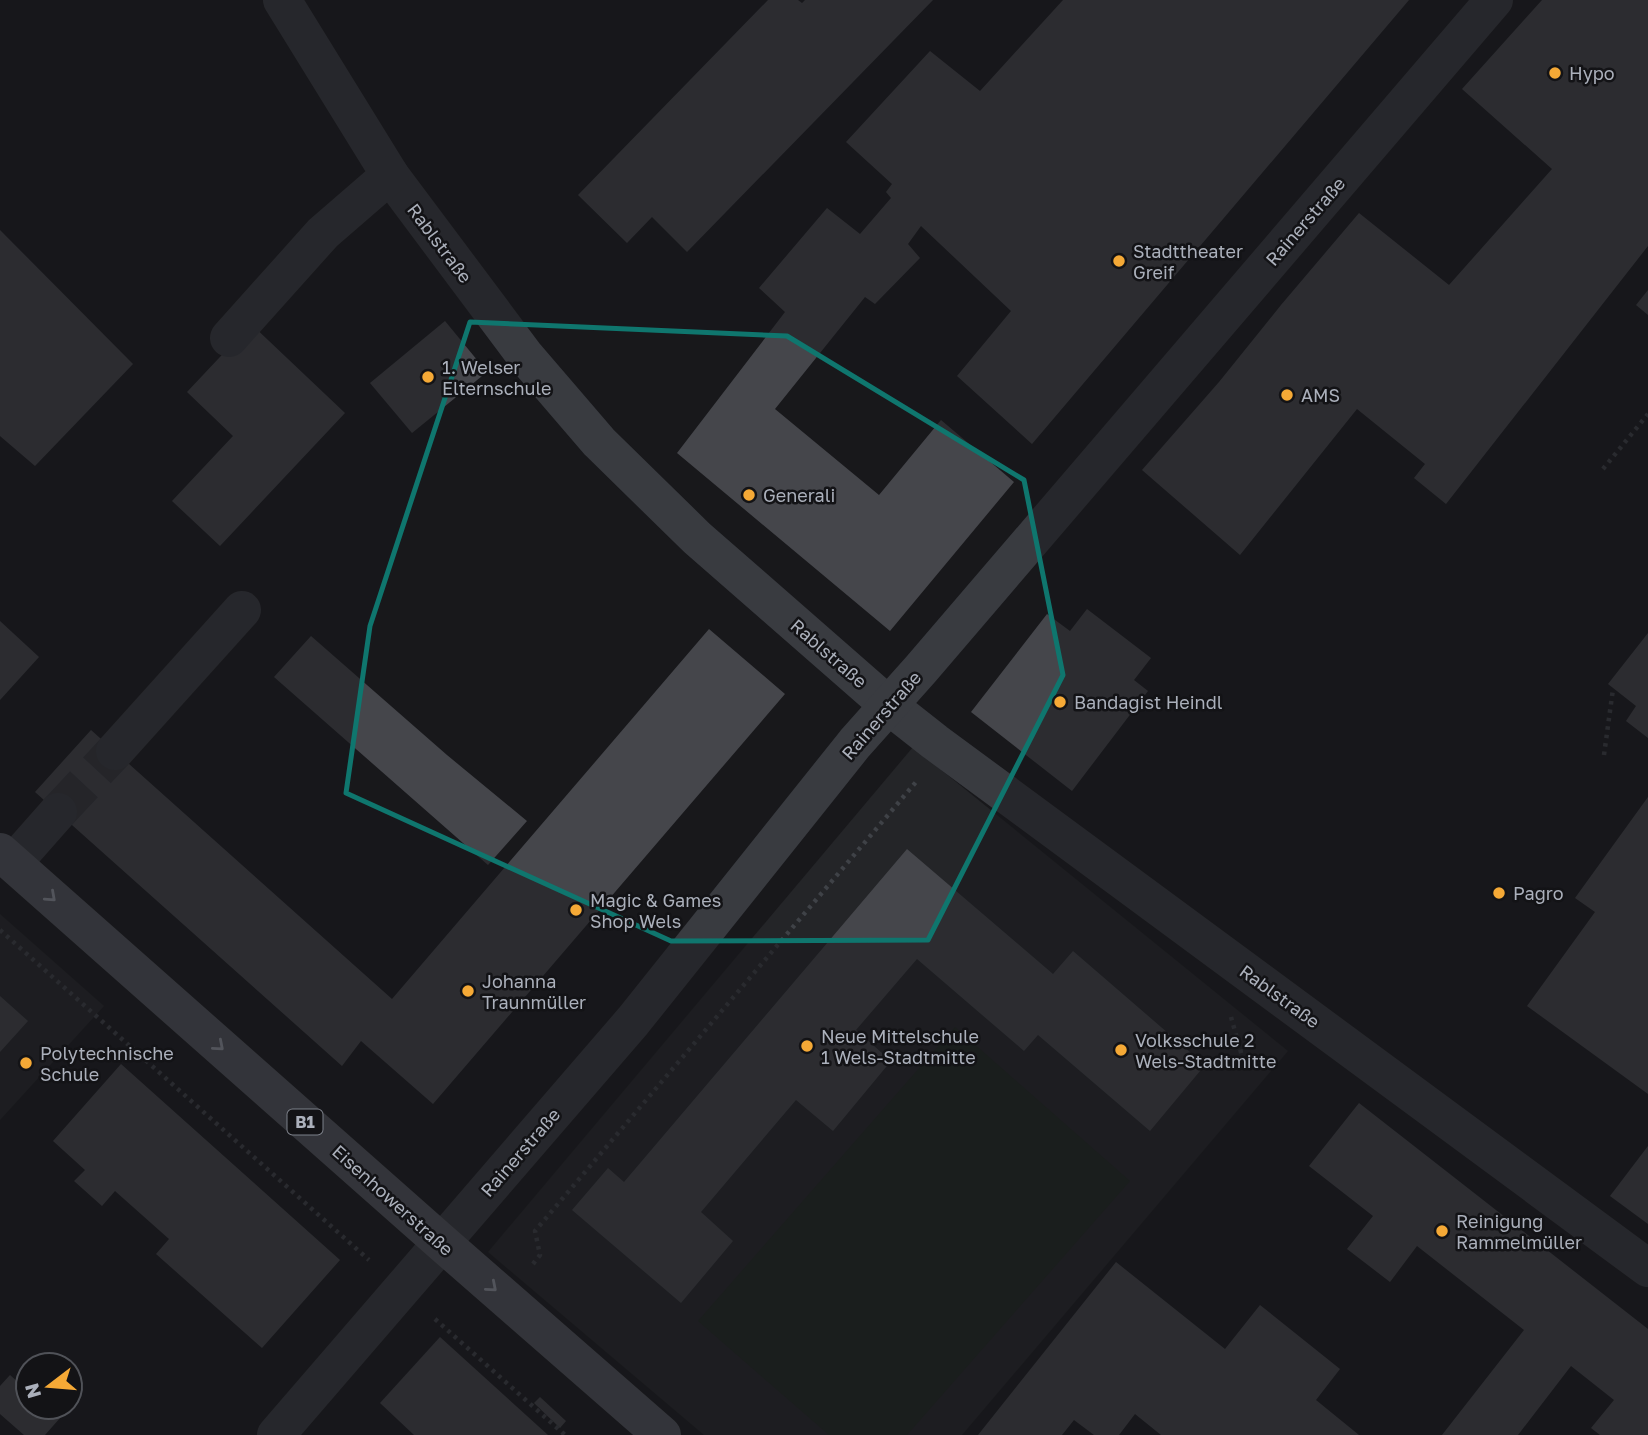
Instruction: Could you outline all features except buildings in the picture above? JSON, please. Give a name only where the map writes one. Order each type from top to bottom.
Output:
[{"type":"main road","name":"Eisenhowerstraße","points":[[6,858],[662,1435]]},
{"type":"street","name":"Rablstraße","points":[[282,0],[390,175],[526,357],[599,442],[697,538],[888,705],[946,750],[1648,1268]]},
{"type":"street","name":"Rainerstraße","points":[[276,1435],[625,1031],[855,743],[1493,0]]},
{"type":"street","points":[[229,338],[323,233],[390,175]]},
{"type":"street","points":[[115,751],[242,610]]},
{"type":"street","points":[[6,858],[58,812]]},
{"type":"path","points":[[1603,469],[1648,414]]},
{"type":"path","points":[[1604,755],[1613,689]]},
{"type":"path","points":[[507,1300],[540,1255],[535,1231],[920,776]]},
{"type":"path","points":[[0,930],[565,1435]]},
{"type":"path","points":[[1230,1013],[1242,1056]]},
{"type":"highlighted area","points":[[470,322],[787,336],[1024,480],[1063,675],[928,940],[671,941],[346,793],[370,626]]},
{"type":"shaded area","points":[[913,747],[1288,1051],[962,1435],[704,1435],[488,1252]]},
{"type":"shaded area","name":"Polytechnische Schule","points":[[0,914],[104,1006],[0,1120]]},
{"type":"shaded area","points":[[955,1027],[1130,1181],[907,1435],[829,1435],[698,1321]]},
{"type":"tunnel","points":[[58,812],[115,751]]},
{"type":"place","name":"Hypo","points":[[1555,73]]},
{"type":"place","name":"Stadttheater Greif","points":[[1119,261]]},
{"type":"place","name":"1. Welser Elternschule","points":[[428,377]]},
{"type":"place","name":"AMS","points":[[1287,395]]},
{"type":"place","name":"Generali","points":[[749,495]]},
{"type":"place","name":"Bandagist Heindl","points":[[1060,702]]},
{"type":"place","name":"Pagro","points":[[1499,893]]},
{"type":"place","name":"Magic & Games Shop Wels","points":[[576,910]]},
{"type":"place","name":"Johanna Traunmüller","points":[[468,991]]},
{"type":"place","name":"Neue Mittelschule 1 Wels-Stadtmitte","points":[[807,1046]]},
{"type":"place","name":"Volksschule 2 Wels-Stadtmitte","points":[[1121,1050]]},
{"type":"place","name":"Polytechnische Schule","points":[[26,1063]]},
{"type":"place","name":"Reinigung Rammelmüller","points":[[1442,1231]]}]
